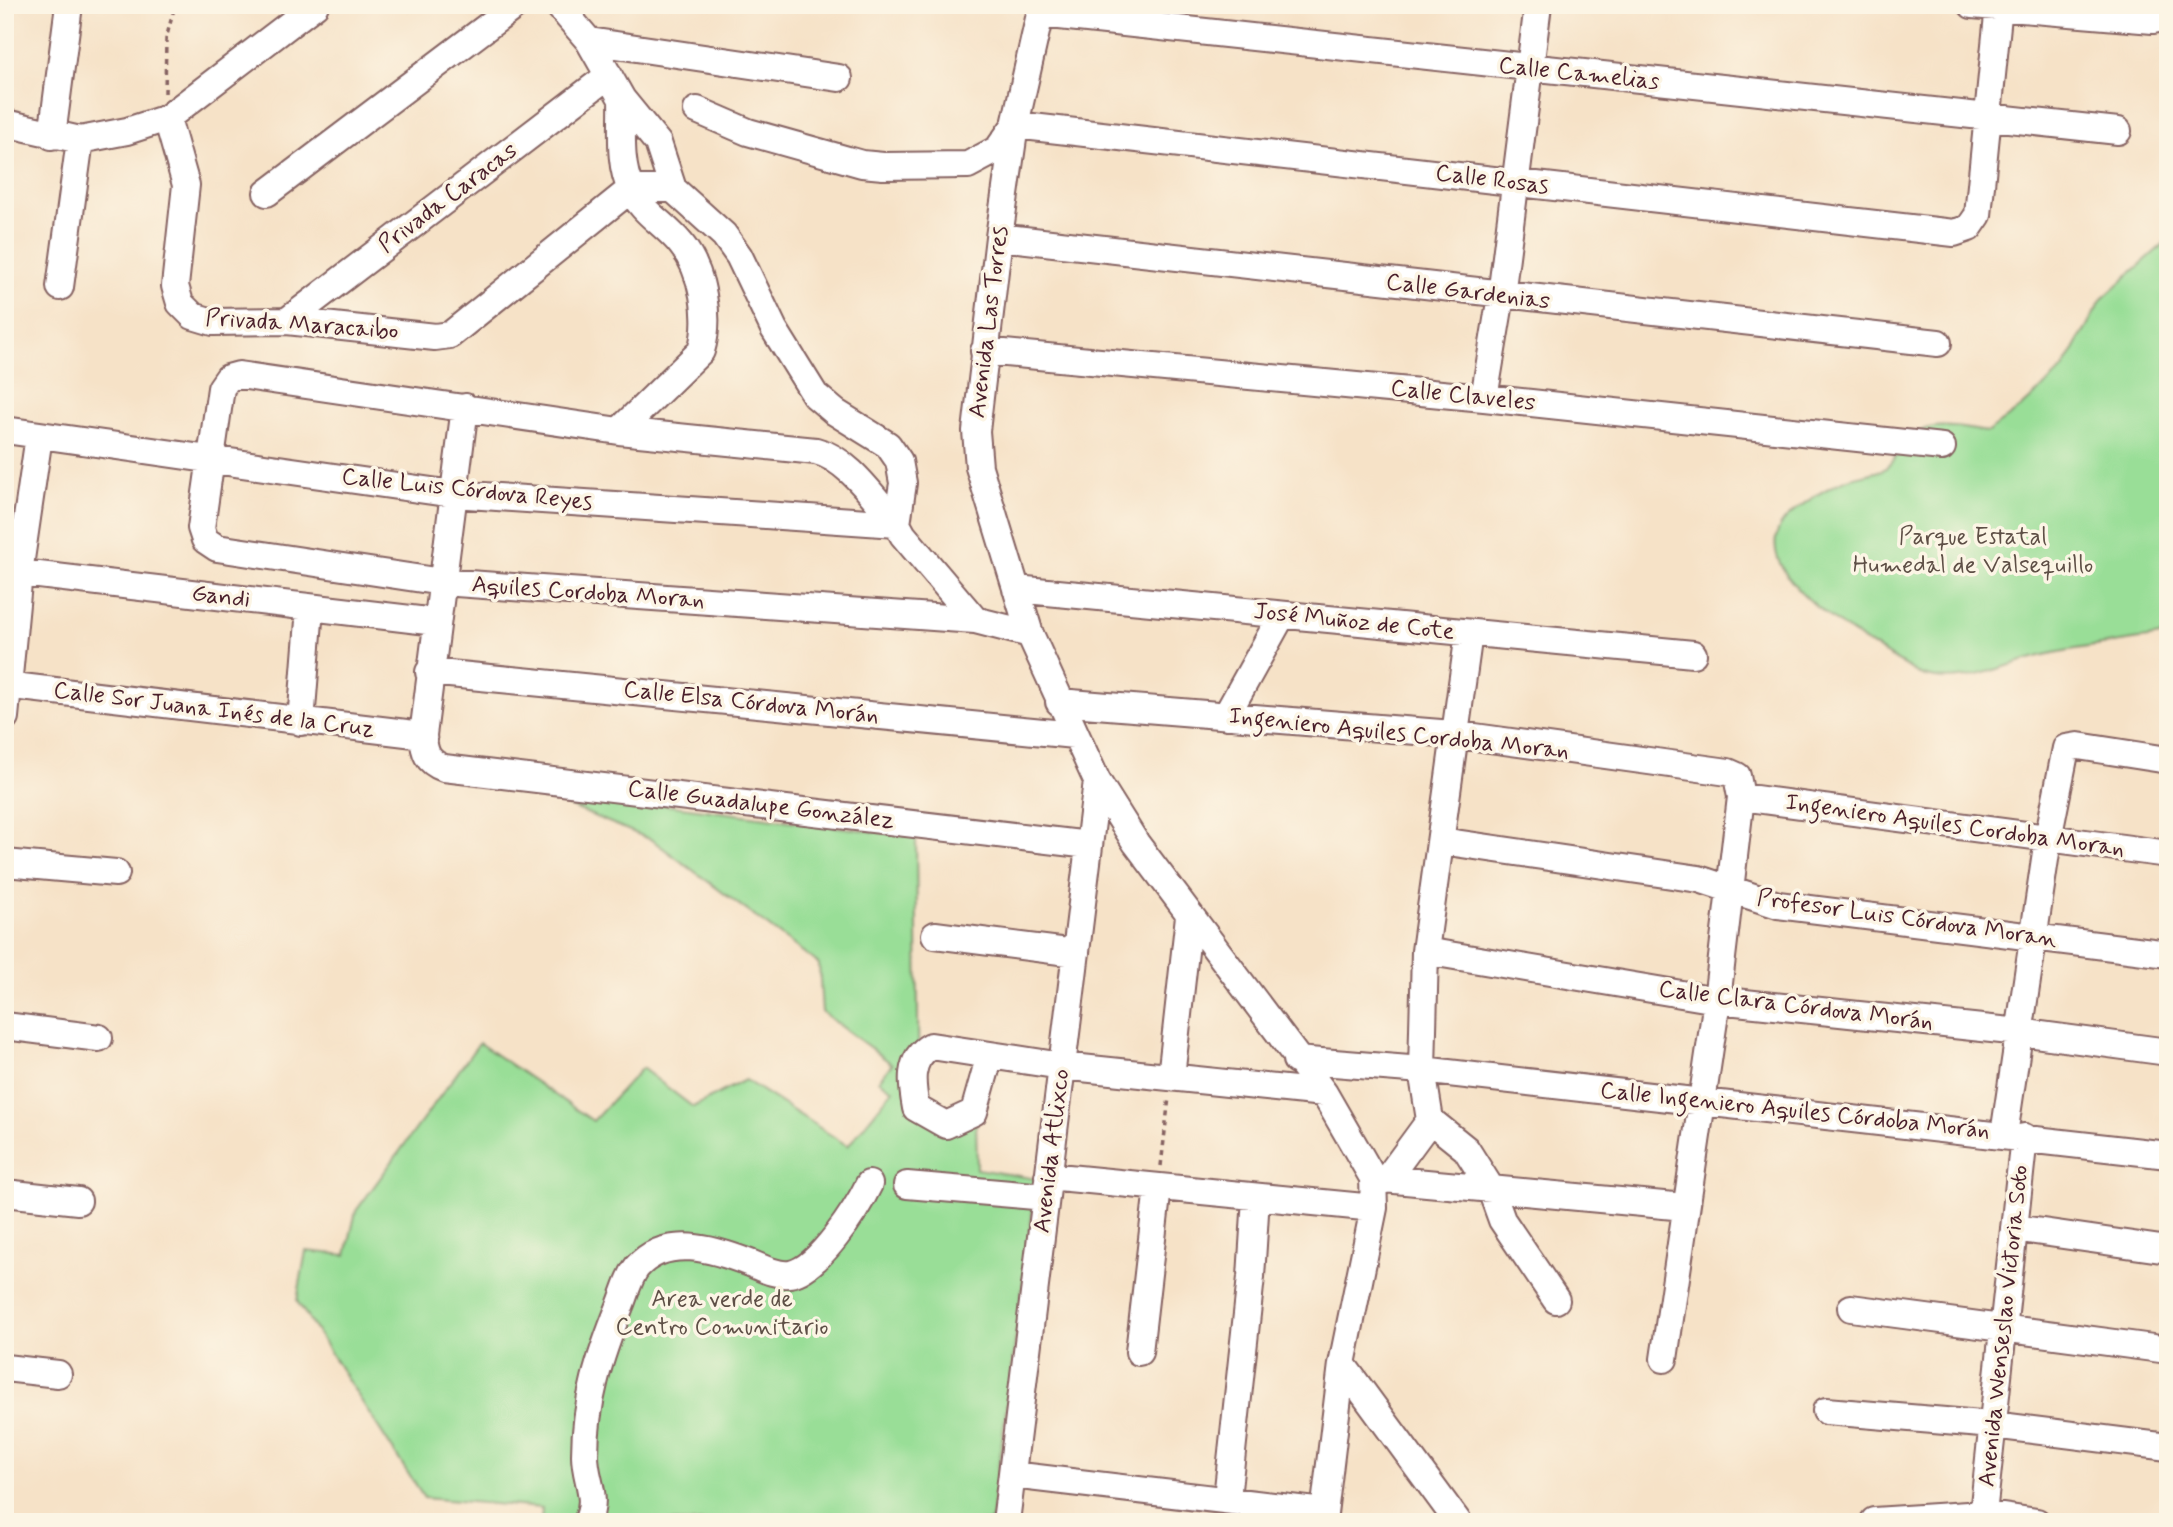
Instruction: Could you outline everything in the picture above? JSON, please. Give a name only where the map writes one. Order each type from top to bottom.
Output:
[{"type":"street","points":[[52,136],[69,5]]},
{"type":"street","points":[[5,123],[52,136],[80,140],[127,131],[167,118],[315,5]]},
{"type":"street","points":[[267,193],[516,5]]},
{"type":"street","points":[[558,5],[589,41],[622,99],[658,143],[673,188],[724,235],[739,256],[774,329],[815,395],[835,412],[888,445],[899,461],[903,482],[897,524]]},
{"type":"street","points":[[1484,398],[1501,296],[1532,69],[1538,5]]},
{"type":"street","points":[[1972,5],[2153,20],[2168,17]]},
{"type":"street","points":[[1986,118],[1999,7]]},
{"type":"street","name":"Calle Camelias","points":[[1041,10],[1532,69],[2118,131]]},
{"type":"street","name":"Avenida Las Torres","points":[[1041,10],[1015,125],[999,237],[976,431],[979,467],[1030,634],[1097,781],[1136,844],[1296,1060],[1324,1093],[1380,1179]]},
{"type":"street","points":[[589,41],[839,78]]},
{"type":"street","name":"Privada Caracas","points":[[287,321],[609,75]]},
{"type":"street","points":[[619,431],[701,351],[706,334],[699,282],[693,262],[680,243],[646,212],[631,189],[624,168],[622,99]]},
{"type":"street","points":[[697,110],[748,132],[862,164],[883,166],[968,166],[998,149],[1015,125]]},
{"type":"street","name":"Privada Maracaibo","points":[[167,118],[186,186],[175,286],[180,303],[193,316],[213,322],[287,321],[435,337],[450,335],[631,189]]},
{"type":"street","name":"Calle Rosas","points":[[1015,125],[1954,233],[1969,229],[1978,215],[1986,118]]},
{"type":"street","points":[[60,286],[80,140]]},
{"type":"street","points":[[631,189],[673,188]]},
{"type":"street","name":"Calle Gardenias","points":[[999,237],[1501,296],[1938,343]]},
{"type":"street","name":"Calle Claveles","points":[[984,351],[1484,398],[1942,447]]},
{"type":"street","points":[[211,461],[221,388],[228,378],[239,375],[619,431],[830,454],[897,524],[961,608],[975,620]]},
{"type":"street","points":[[422,735],[465,407]]},
{"type":"street","name":"Calle Luis Córdova Reyes","points":[[5,430],[453,494],[897,524]]},
{"type":"street","points":[[5,717],[12,572],[39,436]]},
{"type":"street","name":"Aquiles Cordoba Moran","points":[[211,461],[201,528],[205,540],[217,548],[442,582],[975,620],[1030,634]]},
{"type":"street","name":"Gandi","points":[[12,572],[436,622]]},
{"type":"street","name":"José Muñoz de Cote","points":[[1016,589],[1693,654]]},
{"type":"street","points":[[301,722],[310,608]]},
{"type":"street","points":[[1226,716],[1282,615]]},
{"type":"street","points":[[1469,633],[1425,951],[1422,1070],[1430,1120],[1465,1149],[1490,1188],[1502,1220],[1556,1300]]},
{"type":"street","name":"Calle Elsa Córdova Morán","points":[[429,672],[1074,734]]},
{"type":"street","name":"Calle Sor Juana Inés de la Cruz","points":[[7,686],[422,735]]},
{"type":"street","name":"Ingeniero Aquiles Cordoba Moran","points":[[1059,702],[1453,734],[1728,772],[1739,787],[2048,839],[2168,854]]},
{"type":"street","name":"Calle Guadalupe González","points":[[422,735],[424,752],[432,764],[444,768],[1089,845]]},
{"type":"street","name":"Avenida Wenseslao Victoria Soto","points":[[1983,1514],[2014,1228],[2014,1136],[2020,1032],[2048,839],[2066,748],[2078,746],[2168,760]]},
{"type":"street","name":"Avenida Atlixco","points":[[1006,1522],[1097,781]]},
{"type":"street","points":[[1664,1359],[1717,1000],[1739,787]]},
{"type":"street","name":"Profesor Luis Córdova Moran","points":[[1441,841],[1699,879],[1778,905],[2168,954]]},
{"type":"street","points":[[5,863],[116,873]]},
{"type":"street","points":[[1171,1077],[1189,916]]},
{"type":"street","points":[[935,935],[1076,953]]},
{"type":"street","name":"Calle Clara Córdova Morán","points":[[1425,951],[1717,1000],[2020,1032],[2168,1052]]},
{"type":"street","points":[[5,1026],[99,1038]]},
{"type":"street","points":[[990,1055],[1062,1066],[1324,1093]]},
{"type":"street","name":"Calle Ingeniero Aquiles Córdoba Morán","points":[[1296,1060],[1422,1070],[2168,1154]]},
{"type":"street","points":[[1012,1475],[1227,1498],[1324,1517],[1342,1364],[1380,1179],[1430,1120]]},
{"type":"street","points":[[1380,1179],[1685,1207]]},
{"type":"street","points":[[594,1516],[585,1465],[585,1420],[596,1368],[635,1270],[649,1254],[679,1245],[744,1260],[780,1275],[792,1274],[806,1268],[855,1212],[869,1184]]},
{"type":"street","points":[[907,1185],[1158,1187],[1374,1208]]},
{"type":"street","points":[[1139,1352],[1158,1187]]},
{"type":"street","points":[[5,1193],[78,1200]]},
{"type":"street","points":[[1227,1498],[1251,1277],[1256,1197]]},
{"type":"street","points":[[2014,1228],[2168,1250]]},
{"type":"street","points":[[1851,1308],[2168,1350]]},
{"type":"street","points":[[1342,1364],[1458,1522]]},
{"type":"street","points":[[5,1367],[58,1374]]},
{"type":"street","points":[[1826,1411],[1993,1426],[2168,1447]]},
{"type":"street","points":[[1874,1521],[1983,1514],[2037,1522]]},
{"type":"path","points":[[167,118],[163,77],[166,39],[175,5]]},
{"type":"path","points":[[1158,1187],[1171,1077]]},
{"type":"green space","name":"Parque Estatal Humedal de Valsequillo","points":[[2168,240],[2168,635],[2049,654],[1967,677],[1933,678],[1917,673],[1871,645],[1814,604],[1792,581],[1778,558],[1777,534],[1793,512],[1837,484],[1884,469],[1904,444],[1922,430],[1943,426],[1988,432],[2022,407],[2063,369],[2102,299]]},
{"type":"green space","name":"Area verde de Centro Comunitario","points":[[523,787],[916,837],[919,1107],[976,1117],[977,1169],[1037,1179],[991,1522],[541,1522],[542,1508],[424,1498],[297,1301],[306,1251],[346,1255],[356,1211],[479,1043],[593,1121],[642,1068],[693,1107],[745,1080],[848,1146],[893,1090],[879,1080],[892,1064],[822,1012],[819,964],[652,840]]}]
